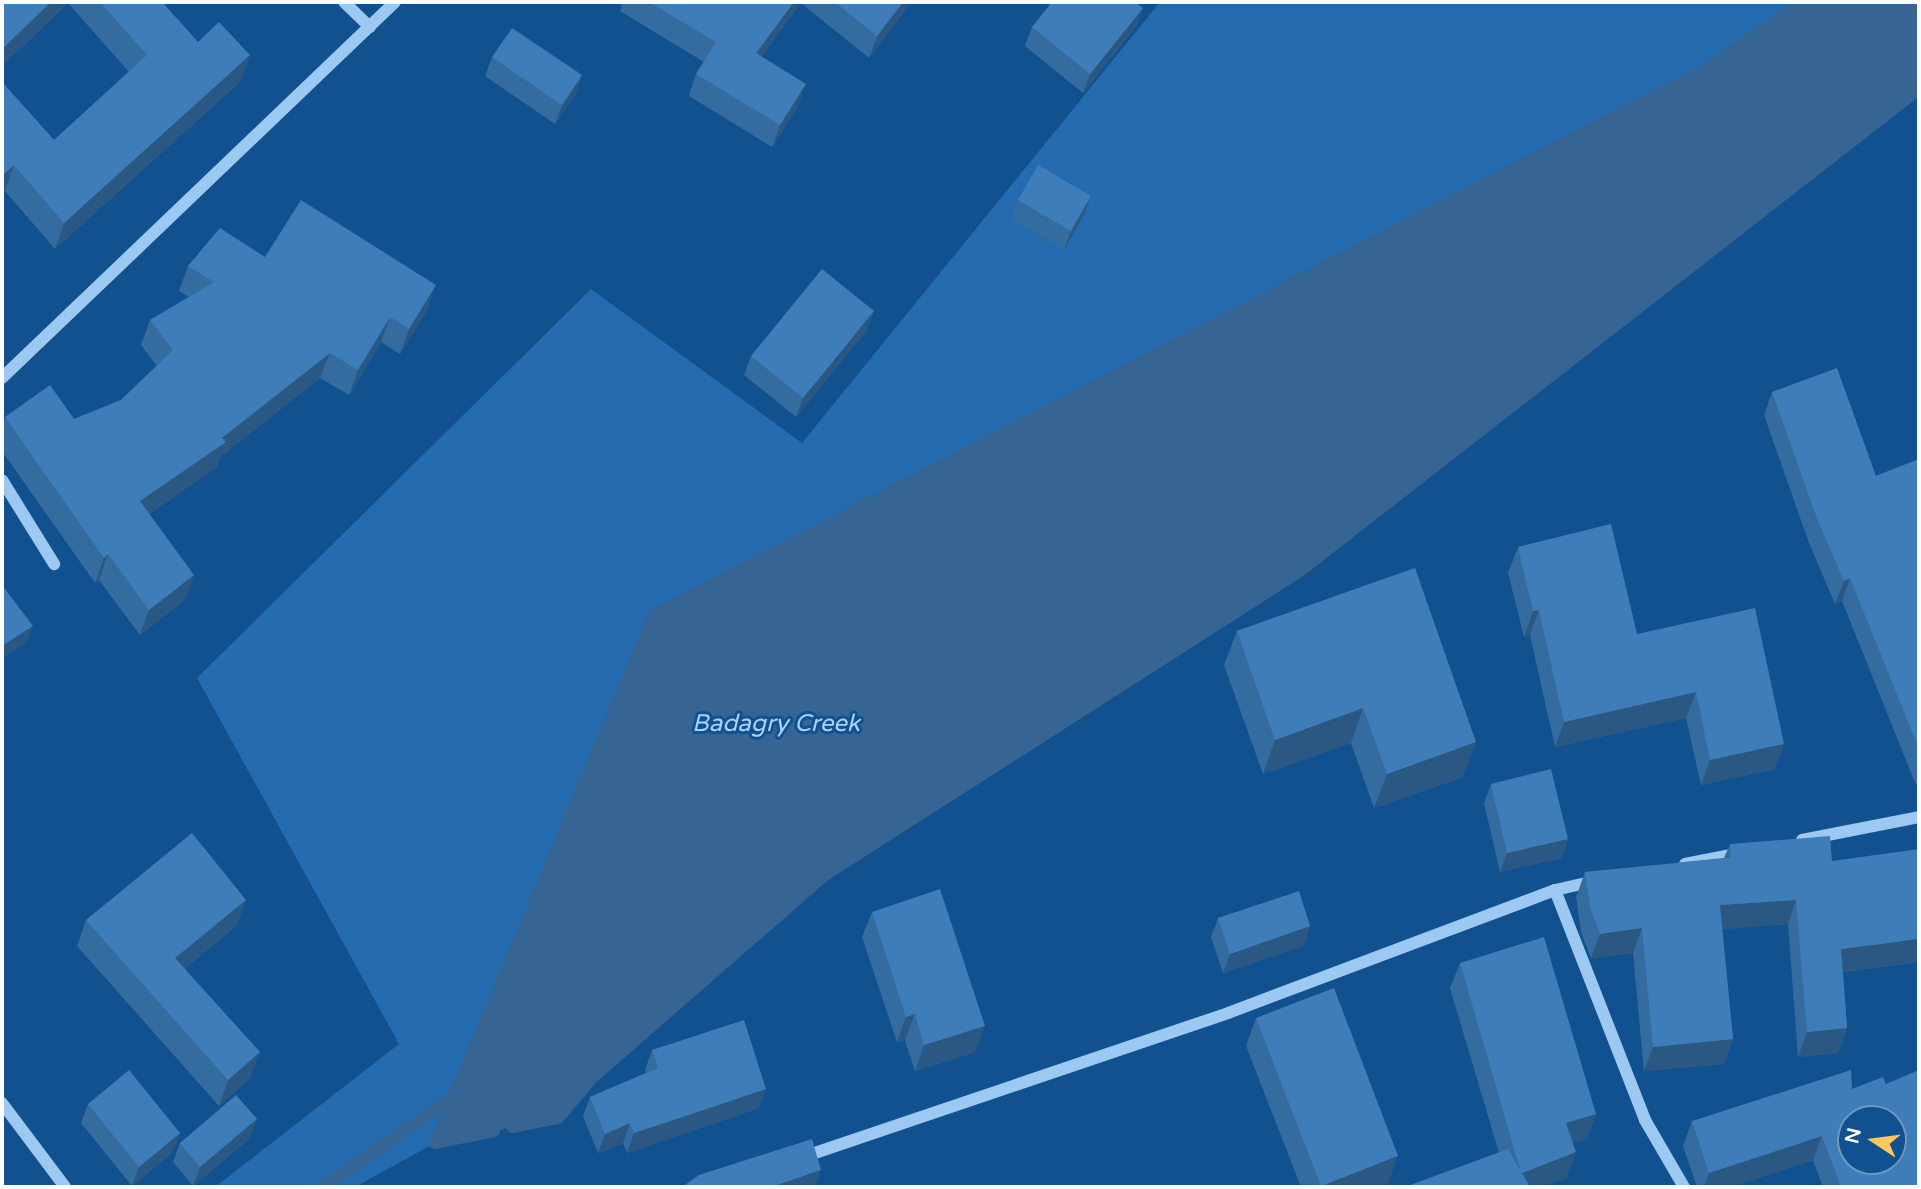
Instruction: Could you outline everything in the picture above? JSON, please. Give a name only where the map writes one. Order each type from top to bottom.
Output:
[{"type":"street","points":[[344,2],[370,27]]},
{"type":"street","points":[[2,378],[395,2]]},
{"type":"street","points":[[2,481],[54,564]]},
{"type":"street","points":[[1784,844],[1919,817]]},
{"type":"street","points":[[1676,866],[1757,849]]},
{"type":"street","points":[[780,1165],[1228,1013],[1555,890],[1609,879]]},
{"type":"street","points":[[1555,890],[1645,1120],[1684,1187]]},
{"type":"street","points":[[2,1103],[65,1187]]},
{"type":"shaded area","points":[[1160,2],[1803,2],[1707,69],[654,615],[435,1143],[355,1187],[215,1187],[399,1044],[197,678],[591,289],[802,443]]},
{"type":"water","name":"Badagry Creek","points":[[1803,2],[1919,2],[1919,89],[1300,571],[825,875],[592,1078],[558,1118],[435,1143],[654,615],[1707,69]]},
{"type":"building","points":[[2,2],[51,2],[2,49]]},
{"type":"building","points":[[100,2],[162,2],[198,42],[219,22],[250,55],[64,223],[14,165],[2,176],[2,82],[54,140],[147,55]]},
{"type":"building","points":[[649,2],[794,2],[756,53],[806,84],[780,125],[696,74],[716,42]]},
{"type":"building","points":[[835,2],[903,2],[877,36]]},
{"type":"building","points":[[1052,2],[1135,2],[1143,8],[1090,74],[1032,27]]},
{"type":"building","points":[[512,28],[582,75],[562,105],[492,57]]},
{"type":"building","points":[[1038,165],[1091,196],[1071,231],[1018,200]]},
{"type":"building","points":[[301,200],[436,285],[409,329],[390,317],[358,370],[330,353],[222,438],[226,442],[140,501],[194,575],[149,610],[108,554],[104,558],[5,417],[50,385],[74,419],[121,400],[173,350],[150,320],[214,282],[188,266],[220,228],[265,257]]},
{"type":"building","points":[[822,269],[874,311],[803,398],[751,356]]},
{"type":"building","points":[[1837,368],[1876,476],[1919,459],[1919,749],[1850,578],[1844,581],[1818,521],[1772,392]]},
{"type":"building","points":[[1611,524],[1637,634],[1755,608],[1784,744],[1710,760],[1696,692],[1564,722],[1539,610],[1533,611],[1518,547]]},
{"type":"building","points":[[1415,568],[1476,742],[1387,774],[1363,708],[1275,740],[1237,631]]},
{"type":"building","points":[[2,585],[33,626],[2,646]]},
{"type":"building","points":[[1551,769],[1568,839],[1507,853],[1491,784]]},
{"type":"building","points":[[192,833],[246,900],[175,958],[260,1052],[228,1080],[86,920]]},
{"type":"building","points":[[1830,836],[1832,861],[1919,849],[1919,939],[1841,949],[1847,1028],[1807,1032],[1796,900],[1720,905],[1733,1039],[1653,1047],[1642,928],[1600,934],[1590,907],[1585,872],[1731,858],[1730,844]]},
{"type":"building","points":[[940,889],[985,1026],[924,1045],[915,1014],[906,1017],[872,912]]},
{"type":"building","points":[[1299,891],[1310,926],[1230,954],[1218,918]]},
{"type":"building","points":[[1544,937],[1596,1114],[1566,1123],[1576,1152],[1522,1173],[1530,1187],[1405,1187],[1508,1149],[1521,1172],[1460,963]]},
{"type":"building","points":[[1334,988],[1398,1156],[1321,1186],[1256,1018]]},
{"type":"building","points":[[744,1020],[766,1089],[634,1133],[630,1123],[605,1134],[590,1097],[658,1068],[652,1050]]},
{"type":"building","points":[[129,1070],[180,1133],[139,1167],[88,1104]]},
{"type":"building","points":[[1851,1070],[1852,1089],[1883,1077],[1886,1084],[1919,1070],[1919,1187],[1841,1187],[1822,1136],[1709,1173],[1692,1121]]},
{"type":"building","points":[[236,1095],[257,1119],[200,1167],[180,1143]]},
{"type":"building","points":[[812,1139],[821,1170],[771,1187],[682,1187],[699,1175]]},
{"type":"waterway","points":[[494,1131],[435,1143],[654,615],[1707,69],[1803,2]]},
{"type":"waterway","points":[[512,1127],[558,1118],[592,1078],[825,875],[1300,571],[1919,89]]},
{"type":"waterway","points":[[324,1187],[455,1095]]}]
